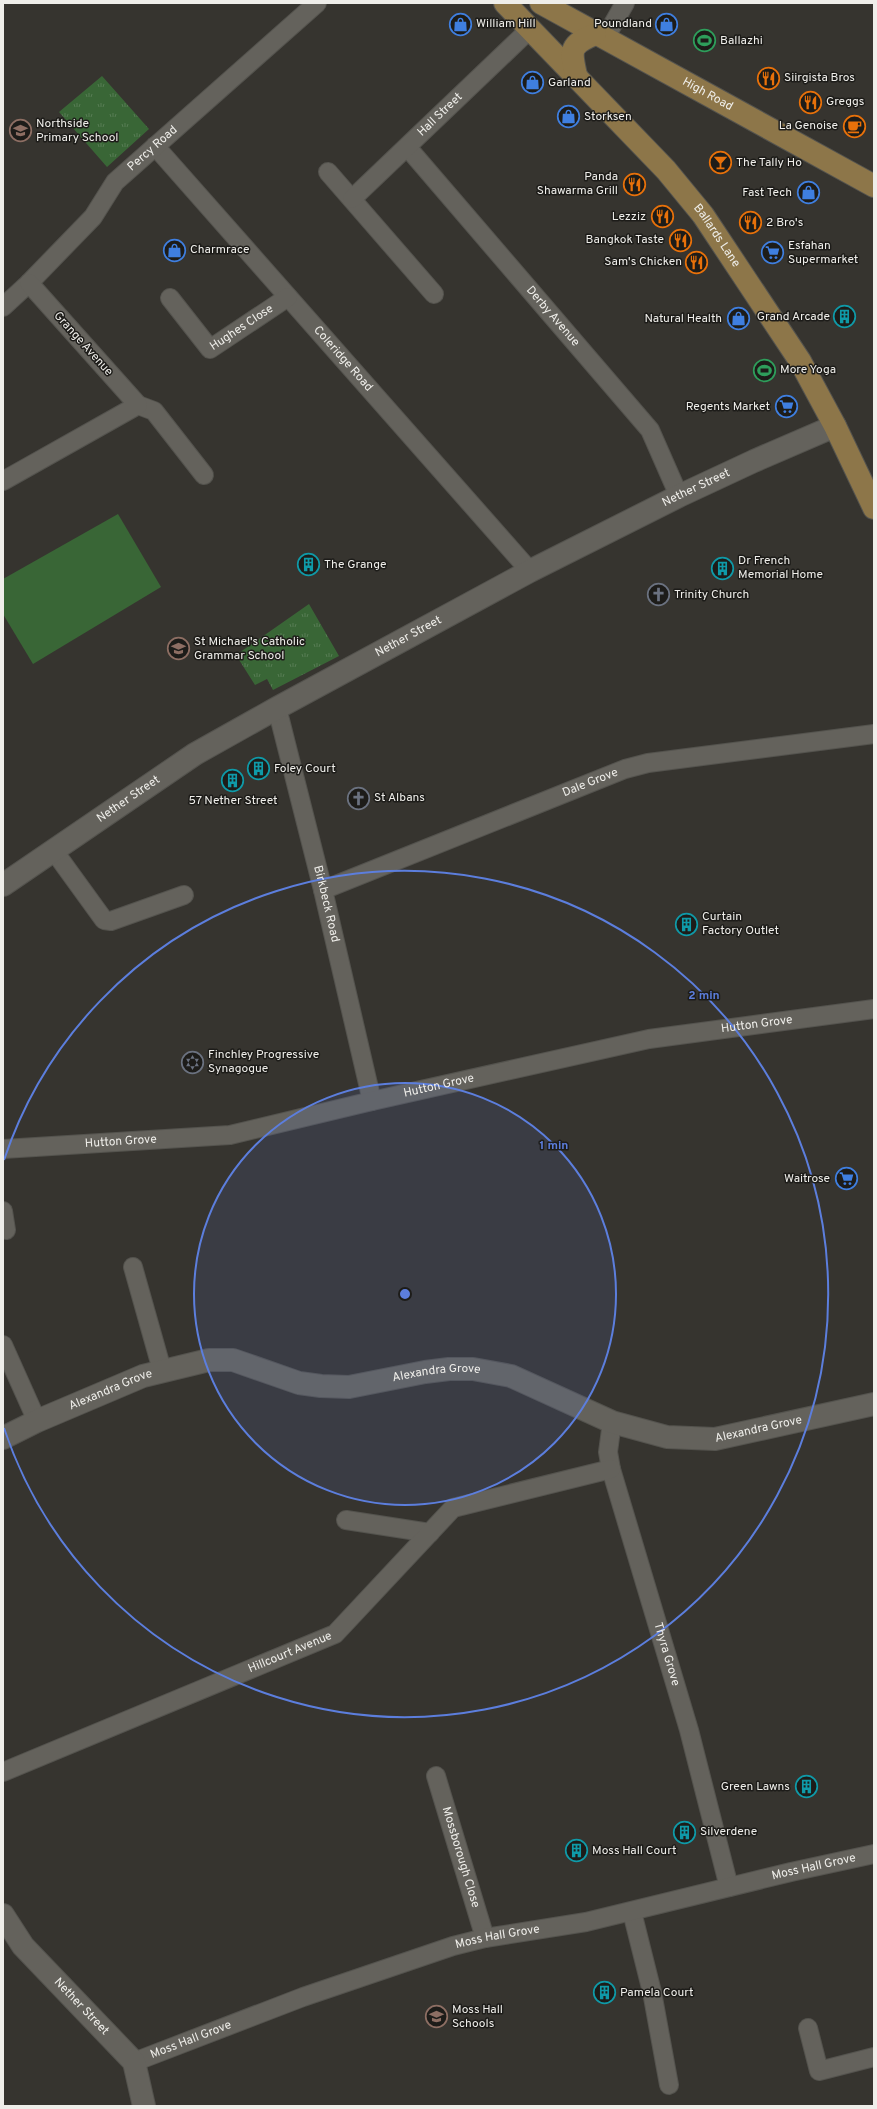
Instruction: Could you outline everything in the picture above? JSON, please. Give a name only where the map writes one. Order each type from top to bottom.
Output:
[{"type":"main road","name":"Ballards Lane","points":[[505,3],[529,30],[576,75],[666,170],[703,214],[800,361],[836,426],[874,508]]},
{"type":"main road","name":"High Road","points":[[541,3],[874,186]]},
{"type":"main road","points":[[576,75],[571,54],[574,47],[581,40],[600,36]]},
{"type":"street","name":"Percy Road","points":[[3,307],[29,283],[93,217],[114,182],[317,3]]},
{"type":"street","points":[[600,36],[626,3]]},
{"type":"street","name":"Hall Street","points":[[352,199],[408,148],[529,30]]},
{"type":"street","name":"Coleridge Road","points":[[155,146],[530,571]]},
{"type":"street","name":"Derby Avenue","points":[[408,148],[650,430],[680,496]]},
{"type":"street","points":[[328,172],[434,294]]},
{"type":"street","name":"Grange Avenue","points":[[29,283],[138,405],[154,411],[204,475]]},
{"type":"street","name":"Hughes Close","points":[[170,298],[210,349],[288,297]]},
{"type":"street","points":[[3,481],[138,405]]},
{"type":"street","name":"Nether Street","points":[[3,885],[194,754],[277,708],[530,571],[680,496],[754,461],[836,426]]},
{"type":"street","name":"Birkbeck Road","points":[[277,708],[323,890],[372,1101]]},
{"type":"street","name":"Dale Grove","points":[[323,890],[625,769],[648,762],[874,734]]},
{"type":"street","points":[[54,851],[104,920],[112,921],[184,895]]},
{"type":"street","name":"Hutton Grove","points":[[3,1149],[230,1135],[372,1101],[649,1039],[874,1010]]},
{"type":"street","points":[[3,1211],[6,1230]]},
{"type":"street","points":[[133,1267],[162,1370]]},
{"type":"street","points":[[3,1345],[38,1421]]},
{"type":"street","name":"Alexandra Grove","points":[[3,1438],[38,1421],[143,1376],[162,1370],[209,1360],[233,1360],[299,1383],[321,1386],[349,1387],[425,1372],[473,1368],[512,1376],[612,1422],[667,1438],[715,1439],[874,1404]]},
{"type":"street","name":"Thyra Grove","points":[[612,1422],[608,1452],[610,1469],[689,1730],[729,1887]]},
{"type":"street","name":"Hillcourt Avenue","points":[[3,1772],[335,1634],[453,1508],[610,1469]]},
{"type":"street","points":[[346,1520],[430,1533]]},
{"type":"street","name":"Mossborough Close","points":[[436,1776],[485,1938]]},
{"type":"street","name":"Moss Hall Grove","points":[[134,2062],[303,1997],[453,1946],[485,1938],[586,1922],[632,1912],[729,1887],[874,1854]]},
{"type":"street","points":[[632,1912],[652,1992],[669,2085]]},
{"type":"street","name":"Nether Street","points":[[3,1915],[23,1946],[134,2062]]},
{"type":"street","points":[[808,2028],[819,2071],[874,2057]]},
{"type":"street","points":[[134,2062],[144,2106]]},
{"type":"green space","points":[[102,76],[149,129],[107,167],[59,112]]},
{"type":"green space","points":[[118,514],[161,587],[33,664],[3,614],[3,579]]},
{"type":"green space","points":[[309,604],[339,656],[273,690],[267,679],[255,685],[236,655]]},
{"type":"place","name":"William Hill","points":[[460,24]]},
{"type":"place","name":"Poundland","points":[[667,24]]},
{"type":"place","name":"Ballazhi","points":[[704,41]]},
{"type":"place","name":"Siirgista Bros","points":[[769,78]]},
{"type":"place","name":"Garland","points":[[533,83]]},
{"type":"place","name":"Greggs","points":[[811,102]]},
{"type":"place","name":"Storksen","points":[[568,117]]},
{"type":"place","name":"La Genoise","points":[[854,126]]},
{"type":"place","name":"Northside Primary School","points":[[21,131]]},
{"type":"place","name":"The Tally Ho","points":[[721,163]]},
{"type":"place","name":"Panda Shawarma Grill","points":[[634,184]]},
{"type":"place","name":"Fast Tech","points":[[808,193]]},
{"type":"place","name":"Lezziz","points":[[662,217]]},
{"type":"place","name":"2 Bro's","points":[[751,223]]},
{"type":"place","name":"Bangkok Taste","points":[[680,240]]},
{"type":"place","name":"Charmrace","points":[[174,250]]},
{"type":"place","name":"Esfahan Supermarket","points":[[772,253]]},
{"type":"place","name":"Sam's Chicken","points":[[697,262]]},
{"type":"place","name":"Grand Arcade","points":[[845,317]]},
{"type":"place","name":"Natural Health","points":[[738,319]]},
{"type":"place","name":"More Yoga","points":[[765,370]]},
{"type":"place","name":"Regents Market","points":[[786,407]]},
{"type":"place","name":"The Grange","points":[[309,565]]},
{"type":"place","name":"Dr French Memorial Home","points":[[722,568]]},
{"type":"place","name":"Trinity Church","points":[[659,595]]},
{"type":"place","name":"St Michael's Catholic Grammar School","points":[[179,649]]},
{"type":"place","name":"Foley Court","points":[[259,769]]},
{"type":"place","name":"57 Nether Street","points":[[233,780]]},
{"type":"place","name":"St Albans","points":[[358,798]]},
{"type":"place","name":"Curtain Factory Outlet","points":[[687,924]]},
{"type":"place","name":"Finchley Progressive Synagogue","points":[[193,1062]]},
{"type":"place","name":"Waitrose","points":[[846,1179]]},
{"type":"place","name":"Green Lawns","points":[[806,1787]]},
{"type":"place","name":"Silverdene","points":[[684,1832]]},
{"type":"place","name":"Moss Hall Court","points":[[576,1851]]},
{"type":"place","name":"Pamela Court","points":[[604,1993]]},
{"type":"place","name":"Moss Hall Schools","points":[[437,2017]]}]
